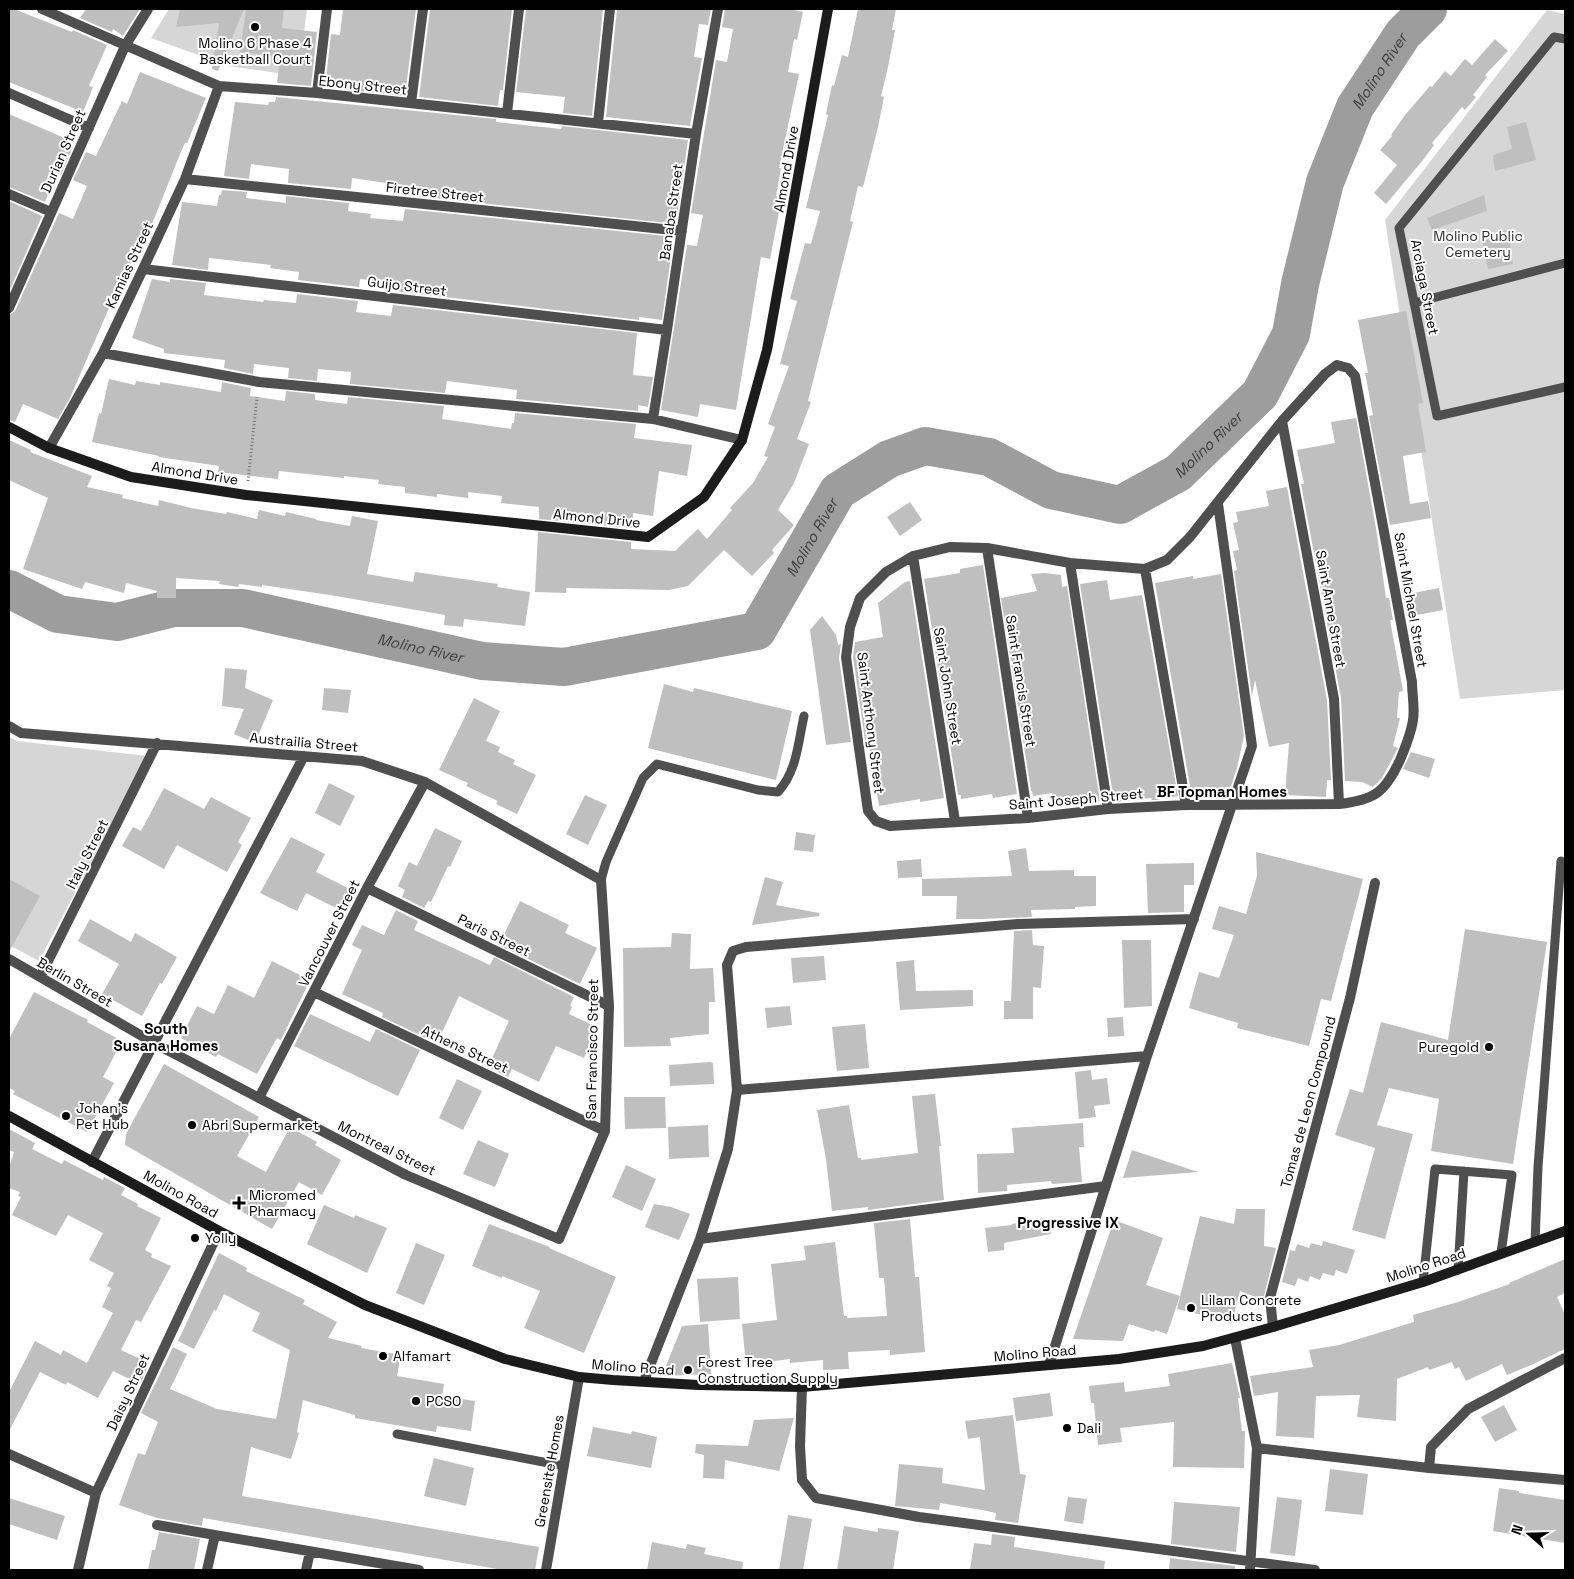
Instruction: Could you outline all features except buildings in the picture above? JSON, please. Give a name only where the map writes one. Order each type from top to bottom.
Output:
[{"type":"main road","name":"Almond Drive","points":[[9,427],[49,448],[131,477],[246,495],[648,537],[704,497],[742,440],[767,350],[828,9]]},
{"type":"main road","name":"Molino Road","points":[[9,1116],[219,1231],[365,1305],[505,1358],[579,1377],[613,1380],[698,1385],[802,1387],[1120,1359],[1203,1346],[1235,1338],[1423,1282],[1565,1231]]},
{"type":"street","name":"Ebony Street","points":[[42,9],[219,86],[317,93],[696,134]]},
{"type":"street","name":"Durian Street","points":[[10,302],[125,46],[148,9]]},
{"type":"street","points":[[317,93],[327,9]]},
{"type":"street","points":[[411,103],[423,9]]},
{"type":"street","points":[[506,113],[519,9]]},
{"type":"street","points":[[598,123],[610,9]]},
{"type":"street","name":"Banaba Street","points":[[652,419],[696,134],[718,9]]},
{"type":"street","name":"Kamias Street","points":[[49,448],[103,352],[143,269],[185,179],[219,86]]},
{"type":"street","points":[[9,93],[89,128]]},
{"type":"street","name":"Firetree Street","points":[[185,179],[682,231]]},
{"type":"street","points":[[9,194],[51,212]]},
{"type":"street","name":"Guijo Street","points":[[143,269],[667,330]]},
{"type":"street","points":[[103,352],[259,382],[652,419],[742,440]]},
{"type":"street","name":"Saint Michael Street","points":[[1282,421],[1325,374],[1337,366],[1348,368],[1355,376],[1412,682],[1413,719],[1404,750],[1386,786],[1360,802],[1339,804]]},
{"type":"street","points":[[913,556],[950,548],[987,548],[1070,563],[1145,570],[1167,560],[1190,537],[1282,421]]},
{"type":"street","name":"Saint Anne Street","points":[[1282,421],[1334,698],[1339,804]]},
{"type":"street","points":[[1049,1365],[1147,1056],[1252,746],[1218,504]]},
{"type":"street","name":"Saint Francis Street","points":[[987,548],[1028,818]]},
{"type":"street","name":"Saint Anthony Street","points":[[876,821],[868,811],[846,657],[850,627],[860,598],[886,572],[913,556]]},
{"type":"street","name":"Saint John Street","points":[[913,556],[955,822]]},
{"type":"street","points":[[1070,563],[1108,809]]},
{"type":"street","points":[[1145,570],[1186,805]]},
{"type":"street","name":"Austrailia Street","points":[[9,726],[21,733],[362,761],[425,782],[601,880]]},
{"type":"street","name":"Italy Street","points":[[40,978],[157,743]]},
{"type":"street","points":[[92,1162],[304,756]]},
{"type":"street","name":"Vancouver Street","points":[[259,1098],[367,888],[425,782]]},
{"type":"street","name":"Saint Joseph Street","points":[[876,821],[890,826],[1028,818],[1108,809],[1186,805],[1339,804]]},
{"type":"street","name":"San Francisco Street","points":[[559,1239],[605,1131],[609,1006],[601,880]]},
{"type":"street","name":"Tomas de Leon Compound","points":[[1273,1327],[1270,1298],[1350,998],[1375,883]]},
{"type":"street","name":"Paris Street","points":[[367,888],[609,1006]]},
{"type":"street","points":[[644,1381],[700,1239],[728,1149],[737,1090],[728,965],[733,951],[746,947],[1019,924],[1194,919]]},
{"type":"street","name":"Berlin Street","points":[[9,959],[154,1043]]},
{"type":"street","name":"Athens Street","points":[[314,992],[605,1131]]},
{"type":"street","name":"Montreal Street","points":[[154,1043],[406,1175],[559,1239]]},
{"type":"street","points":[[737,1090],[1147,1056]]},
{"type":"street","points":[[700,1239],[1106,1186]]},
{"type":"street","name":"Daisy Street","points":[[78,1570],[96,1493],[219,1231]]},
{"type":"street","points":[[1235,1338],[1257,1448],[1250,1566]]},
{"type":"street","points":[[1429,1468],[1431,1447],[1468,1409],[1565,1358]]},
{"type":"street","name":"Greensite Homes","points":[[546,1570],[579,1377]]},
{"type":"street","points":[[802,1387],[800,1446],[802,1480],[816,1498],[919,1517],[1250,1566],[1315,1570]]},
{"type":"street","points":[[1257,1448],[1429,1468],[1565,1480]]},
{"type":"street","points":[[9,1454],[96,1493]]},
{"type":"street","points":[[157,1524],[401,1569],[419,1570]]},
{"type":"street","points":[[207,1570],[215,1535]]},
{"type":"street","points":[[306,1570],[310,1552]]},
{"type":"lane","name":"Arciaga Street","points":[[1565,39],[1554,38],[1399,228],[1437,416],[1565,387]]},
{"type":"lane","points":[[1414,303],[1565,263]]},
{"type":"lane","points":[[601,880],[606,862],[643,778],[657,764],[758,790],[778,792],[787,782],[792,772],[804,716]]},
{"type":"lane","points":[[1535,1242],[1538,1157],[1561,861]]},
{"type":"lane","points":[[1423,1282],[1435,1169],[1512,1175],[1501,1253]]},
{"type":"lane","points":[[1458,1270],[1464,1171]]},
{"type":"lane","points":[[397,1434],[564,1466]]},
{"type":"path","points":[[246,495],[259,382]]},
{"type":"green space","points":[[169,9],[307,9],[298,76],[229,66],[151,38]]},
{"type":"green space","name":"Molino Public Cemetery","points":[[1547,10],[1565,14],[1565,690],[1460,699],[1385,220]]},
{"type":"green space","points":[[9,737],[17,741],[147,756],[39,961],[9,945]]},
{"type":"waterway","name":"Molino River","points":[[9,589],[58,614],[117,622],[173,608],[243,608],[482,661],[564,667],[757,631],[838,491],[889,459],[925,446],[989,457],[1051,490],[1120,505],[1178,473],[1260,394],[1291,334],[1300,284],[1325,182],[1355,107],[1403,34],[1428,9]]},
{"type":"place","name":"Molino 6 Phase 4 Basketball Court","points":[[255,27]]},
{"type":"place","name":"Puregold","points":[[1489,1047]]},
{"type":"place","name":"Johan's Pet Hub","points":[[66,1116]]},
{"type":"place","name":"Abri Supermarket","points":[[192,1125]]},
{"type":"place","name":"Micromed Pharmacy","points":[[239,1203]]},
{"type":"place","name":"Yolly","points":[[195,1238]]},
{"type":"place","name":"Lilam Concrete Products","points":[[1191,1308]]},
{"type":"place","name":"Alfamart","points":[[383,1356]]},
{"type":"place","name":"Forest Tree Construction Supply","points":[[688,1370]]},
{"type":"place","name":"PCSO","points":[[416,1401]]},
{"type":"place","name":"Dali","points":[[1067,1428]]},
{"type":"district","name":"BF Topman Homes","points":[[1222,791]]},
{"type":"district","name":"South Susana Homes","points":[[166,1036]]},
{"type":"district","name":"Progressive IX","points":[[1068,1222]]}]
